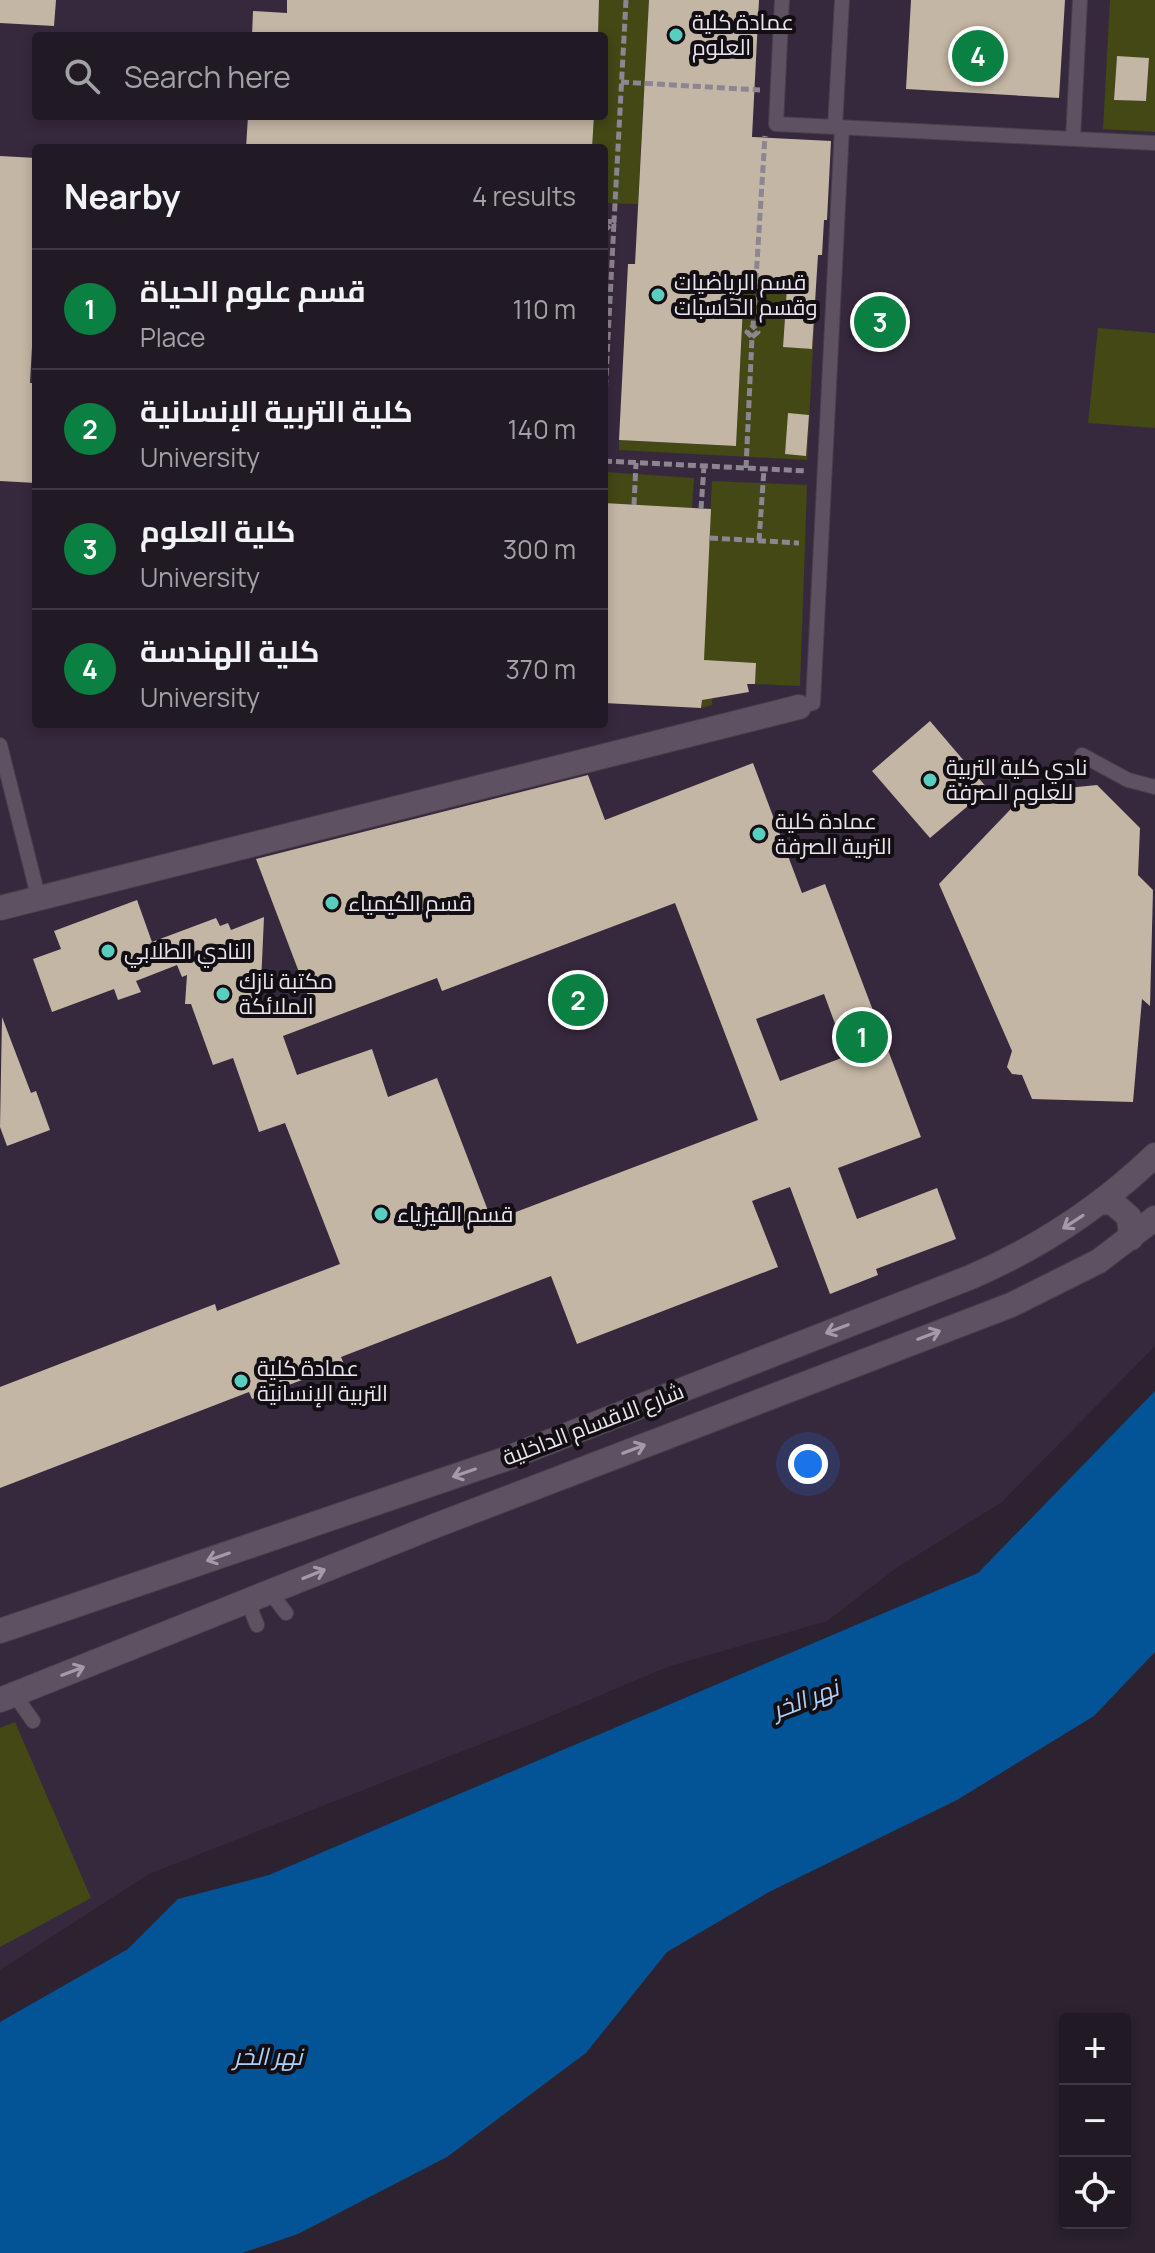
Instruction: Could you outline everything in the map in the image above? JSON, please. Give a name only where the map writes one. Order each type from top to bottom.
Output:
[{"type":"street","points":[[0,908],[799,707]]},
{"type":"street","name":"شارع الاقسام الداخلية","points":[[0,1631],[537,1446],[1005,1263],[1102,1202],[1155,1155]]},
{"type":"street","points":[[1102,1202],[1122,1209],[1129,1217],[1131,1238]]},
{"type":"street","name":"شارع الاقسام الداخلية","points":[[7,1697],[258,1606],[1011,1305],[1076,1273],[1131,1238],[1155,1218]]},
{"type":"lane","points":[[782,0],[776,124],[1155,143]]},
{"type":"lane","points":[[799,707],[813,703],[842,0]]},
{"type":"lane","points":[[1073,139],[1080,0]]},
{"type":"lane","points":[[0,745],[38,896]]},
{"type":"lane","points":[[1082,755],[1128,780],[1155,787]]},
{"type":"lane","points":[[258,1606],[286,1613]]},
{"type":"lane","points":[[7,1697],[33,1721]]},
{"type":"path","points":[[608,303],[626,0]]},
{"type":"path","points":[[621,82],[778,91]]},
{"type":"path","points":[[746,468],[752,337],[758,332],[753,326],[762,138],[776,124]]},
{"type":"path","points":[[608,221],[614,222]]},
{"type":"path","points":[[608,227],[614,222]]},
{"type":"path","points":[[608,461],[824,472]]},
{"type":"path","points":[[634,505],[636,463]]},
{"type":"path","points":[[701,509],[704,466]]},
{"type":"path","points":[[759,541],[764,469]]},
{"type":"path","points":[[710,538],[799,543]]},
{"type":"shaded area","points":[[0,0],[1155,0],[1155,1346],[1002,1502],[895,1569],[827,1621],[667,1667],[542,1720],[149,1874],[0,1970]]},
{"type":"green space","points":[[599,0],[649,0],[647,65],[755,71],[753,108],[643,102],[638,204],[608,203],[608,144],[592,144],[594,120],[608,120],[608,32],[598,32]]},
{"type":"green space","points":[[1110,0],[1155,0],[1155,132],[1103,129]],"holes":[[[1117,56],[1149,59],[1146,101],[1114,100]]]},
{"type":"green space","points":[[752,138],[774,287],[816,290],[807,460],[619,450],[619,440],[736,446]],"holes":[[[786,303],[815,305],[812,349],[783,346]],[[788,414],[809,415],[806,455],[785,454]]]},
{"type":"green space","points":[[1098,328],[1155,333],[1155,428],[1088,423]]},
{"type":"green space","points":[[608,472],[694,478],[692,508],[608,503]]},
{"type":"green space","points":[[712,481],[807,485],[800,686],[755,684],[756,663],[714,661],[712,705],[701,708]]},
{"type":"green space","points":[[15,1722],[91,1898],[0,1947],[0,1728]]},
{"type":"water","name":"نهر الخر","points":[[1155,1391],[1155,1652],[1094,1716],[957,1800],[769,1892],[667,1952],[586,2053],[447,2157],[298,2234],[242,2253],[0,2253],[0,2022],[128,1949],[178,1899],[269,1875],[978,1573]]},
{"type":"building","points":[[0,0],[56,0],[54,26],[0,23]]},
{"type":"building","points":[[287,0],[599,0],[598,32],[252,32],[253,11],[287,13]]},
{"type":"building","points":[[649,0],[759,0],[752,137],[831,141],[827,220],[824,220],[822,255],[818,255],[812,349],[783,347],[787,288],[744,286],[736,446],[619,440],[628,264],[635,264]]},
{"type":"building","points":[[911,0],[1065,0],[1059,98],[906,89]]},
{"type":"building","points":[[1117,56],[1149,58],[1146,101],[1114,100]]},
{"type":"building","points":[[248,120],[594,120],[592,144],[246,144]]},
{"type":"building","points":[[0,156],[32,158],[32,483],[0,481]]},
{"type":"building","points":[[788,413],[809,415],[806,456],[785,454]]},
{"type":"building","points":[[608,503],[711,509],[704,660],[756,663],[755,684],[747,684],[749,692],[702,700],[701,708],[608,703]]},
{"type":"building","name":"نادي كلية التربية للعلوم الصرفة","points":[[930,721],[988,789],[930,838],[872,771]]},
{"type":"building","points":[[753,763],[802,893],[825,884],[921,1137],[838,1168],[857,1219],[937,1188],[956,1239],[876,1269],[878,1275],[830,1294],[790,1187],[752,1201],[778,1267],[577,1344],[551,1276],[341,1357],[344,1364],[252,1399],[249,1392],[0,1488],[0,1387],[215,1304],[217,1311],[340,1264],[285,1123],[259,1132],[233,1058],[213,1065],[191,1004],[185,1004],[187,975],[182,977],[177,965],[136,981],[141,992],[118,1000],[114,989],[52,1012],[33,959],[61,949],[54,931],[137,900],[152,942],[216,918],[220,926],[228,923],[231,930],[264,917],[260,1006],[313,1009],[256,859],[588,775],[605,820]],"holes":[[[675,903],[758,1120],[492,1221],[437,1078],[388,1097],[372,1049],[297,1075],[283,1036],[437,978],[442,991]],[[824,994],[847,1056],[780,1081],[756,1019]]]},
{"type":"building","points":[[1097,785],[1140,828],[1138,875],[1153,890],[1150,1006],[1142,999],[1133,1102],[1032,1099],[1022,1075],[1012,1074],[1007,1067],[1012,1051],[939,884],[1028,791],[1041,804],[1057,789]]},
{"type":"building","points":[[2,1017],[31,1093],[36,1091],[50,1130],[7,1146],[0,1127]]},
{"type":"place","name":"عمادة كلية العلوم","points":[[676,35]]},
{"type":"place","name":"كلية الهندسة","points":[[978,56]]},
{"type":"place","name":"قسم الرياضيات وقسم الحاسبات","points":[[658,295]]},
{"type":"place","name":"كلية العلوم","points":[[880,322]]},
{"type":"place","name":"نادي كلية التربية للعلوم الصرفة","points":[[930,780]]},
{"type":"place","name":"عمادة كلية التربية الصرفة","points":[[759,834]]},
{"type":"place","name":"قسم الكيمياء","points":[[332,903]]},
{"type":"place","name":"النادي الطلابي","points":[[108,951]]},
{"type":"place","name":"مكتبة نازك الملائكة","points":[[223,994]]},
{"type":"place","name":"كلية التربية الإنسانية","points":[[578,1000]]},
{"type":"place","name":"قسم علوم الحياة","points":[[862,1037]]},
{"type":"place","name":"قسم الفيزياء","points":[[381,1214]]},
{"type":"place","name":"عمادة كلية التربية الإنسانية","points":[[241,1381]]}]
